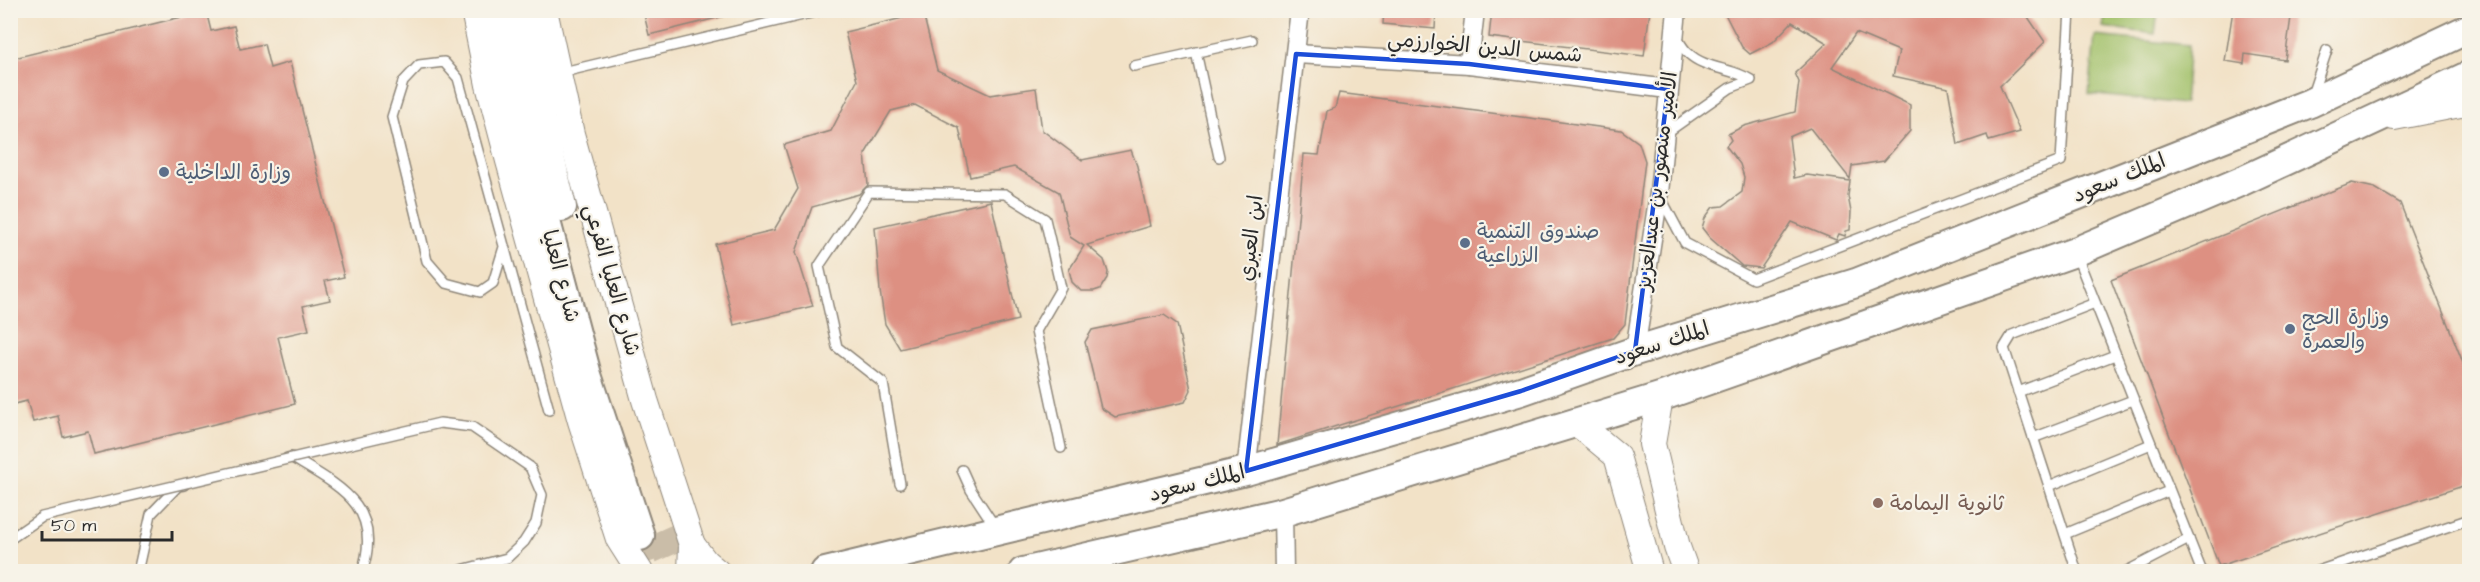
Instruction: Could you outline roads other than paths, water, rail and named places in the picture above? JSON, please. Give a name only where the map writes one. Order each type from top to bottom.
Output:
[{"type":"main road","name":"شارع العليا","points":[[498,10],[528,154],[588,375],[639,536]]},
{"type":"main road","name":"شارع العليا","points":[[519,10],[541,120],[593,328],[635,467],[639,536]]},
{"type":"main road","name":"الملك سعود","points":[[826,571],[1246,471],[1521,391],[1635,351],[1856,283],[2310,102],[2469,28]]},
{"type":"main road","points":[[1030,571],[1283,512],[1660,397],[2076,252],[2242,181],[2469,75]]},
{"type":"street","points":[[474,10],[489,85],[495,164],[581,421],[639,536],[640,572]]},
{"type":"street","name":"شارع العليا الفرعي","points":[[544,10],[557,74],[642,388],[693,545],[705,562],[717,572]]},
{"type":"street","name":"ابن العبري","points":[[1246,471],[1300,10]]},
{"type":"street","points":[[1469,64],[1475,10]]},
{"type":"street","name":"الأمير منصور بن عبدالعزيز","points":[[1635,351],[1659,193],[1677,10]]},
{"type":"street","name":"شمس الدين الخوارزمي","points":[[1296,54],[1469,64],[1668,89]]},
{"type":"street","points":[[2373,121],[2469,102]]},
{"type":"street","points":[[1660,397],[1652,444],[1677,546]]},
{"type":"street","points":[[1576,422],[1617,456],[1650,572]]},
{"type":"street","points":[[1637,526],[1631,465],[1635,459],[1642,461],[1686,572]]},
{"type":"street","points":[[1283,512],[1284,572]]},
{"type":"street","points":[[618,572],[639,536]]},
{"type":"street","name":"شارع العليا الفرعي","points":[[691,572],[693,545]]},
{"type":"street","points":[[820,572],[826,571]]},
{"type":"lane","points":[[557,74],[824,10]]},
{"type":"lane","points":[[1659,193],[1685,243],[1753,279],[2061,161],[2070,10]]},
{"type":"lane","points":[[1664,134],[1730,88],[1751,80],[1741,73],[1707,63],[1688,54],[1674,33]]},
{"type":"lane","points":[[1134,66],[1252,40]]},
{"type":"lane","points":[[2310,102],[2327,50]]},
{"type":"lane","points":[[1196,52],[1219,157]]},
{"type":"lane","points":[[504,247],[493,283],[480,292],[446,283],[427,261],[392,117],[403,82],[419,65],[444,62],[458,78],[495,164],[504,247],[549,410]]},
{"type":"lane","points":[[900,484],[883,383],[837,347],[819,266],[868,192],[1005,194],[1045,219],[1061,288],[1036,331],[1061,448]]},
{"type":"lane","points":[[2076,252],[2202,572]]},
{"type":"lane","points":[[2077,572],[2004,348],[2012,335],[2095,303]]},
{"type":"lane","points":[[2018,392],[2115,355]]},
{"type":"lane","points":[[2034,438],[2133,400]]},
{"type":"lane","points":[[10,539],[42,517],[440,423],[472,427],[530,467],[542,495],[536,523],[524,542],[507,558],[454,572]]},
{"type":"lane","points":[[2049,486],[2151,444]]},
{"type":"lane","points":[[138,572],[151,514],[178,486],[291,457],[348,494],[366,520],[369,546],[362,572]]},
{"type":"lane","points":[[962,470],[971,490],[992,522],[1023,524]]},
{"type":"lane","points":[[2065,534],[2169,491]]},
{"type":"lane","points":[[2315,572],[2469,519]]},
{"type":"lane","points":[[2125,572],[2189,539]]},
{"type":"tunnel","points":[[658,531],[676,572]]},
{"type":"tunnel","points":[[640,536],[652,572]]},
{"type":"place","name":"وزارة الداخلية","points":[[164,172]]},
{"type":"place","name":"صندوق التنمية الزراعية","points":[[1465,243]]},
{"type":"place","name":"وزارة الحج والعمرة","points":[[2290,329]]},
{"type":"place","name":"ثانوية اليمامة","points":[[1878,503]]}]
